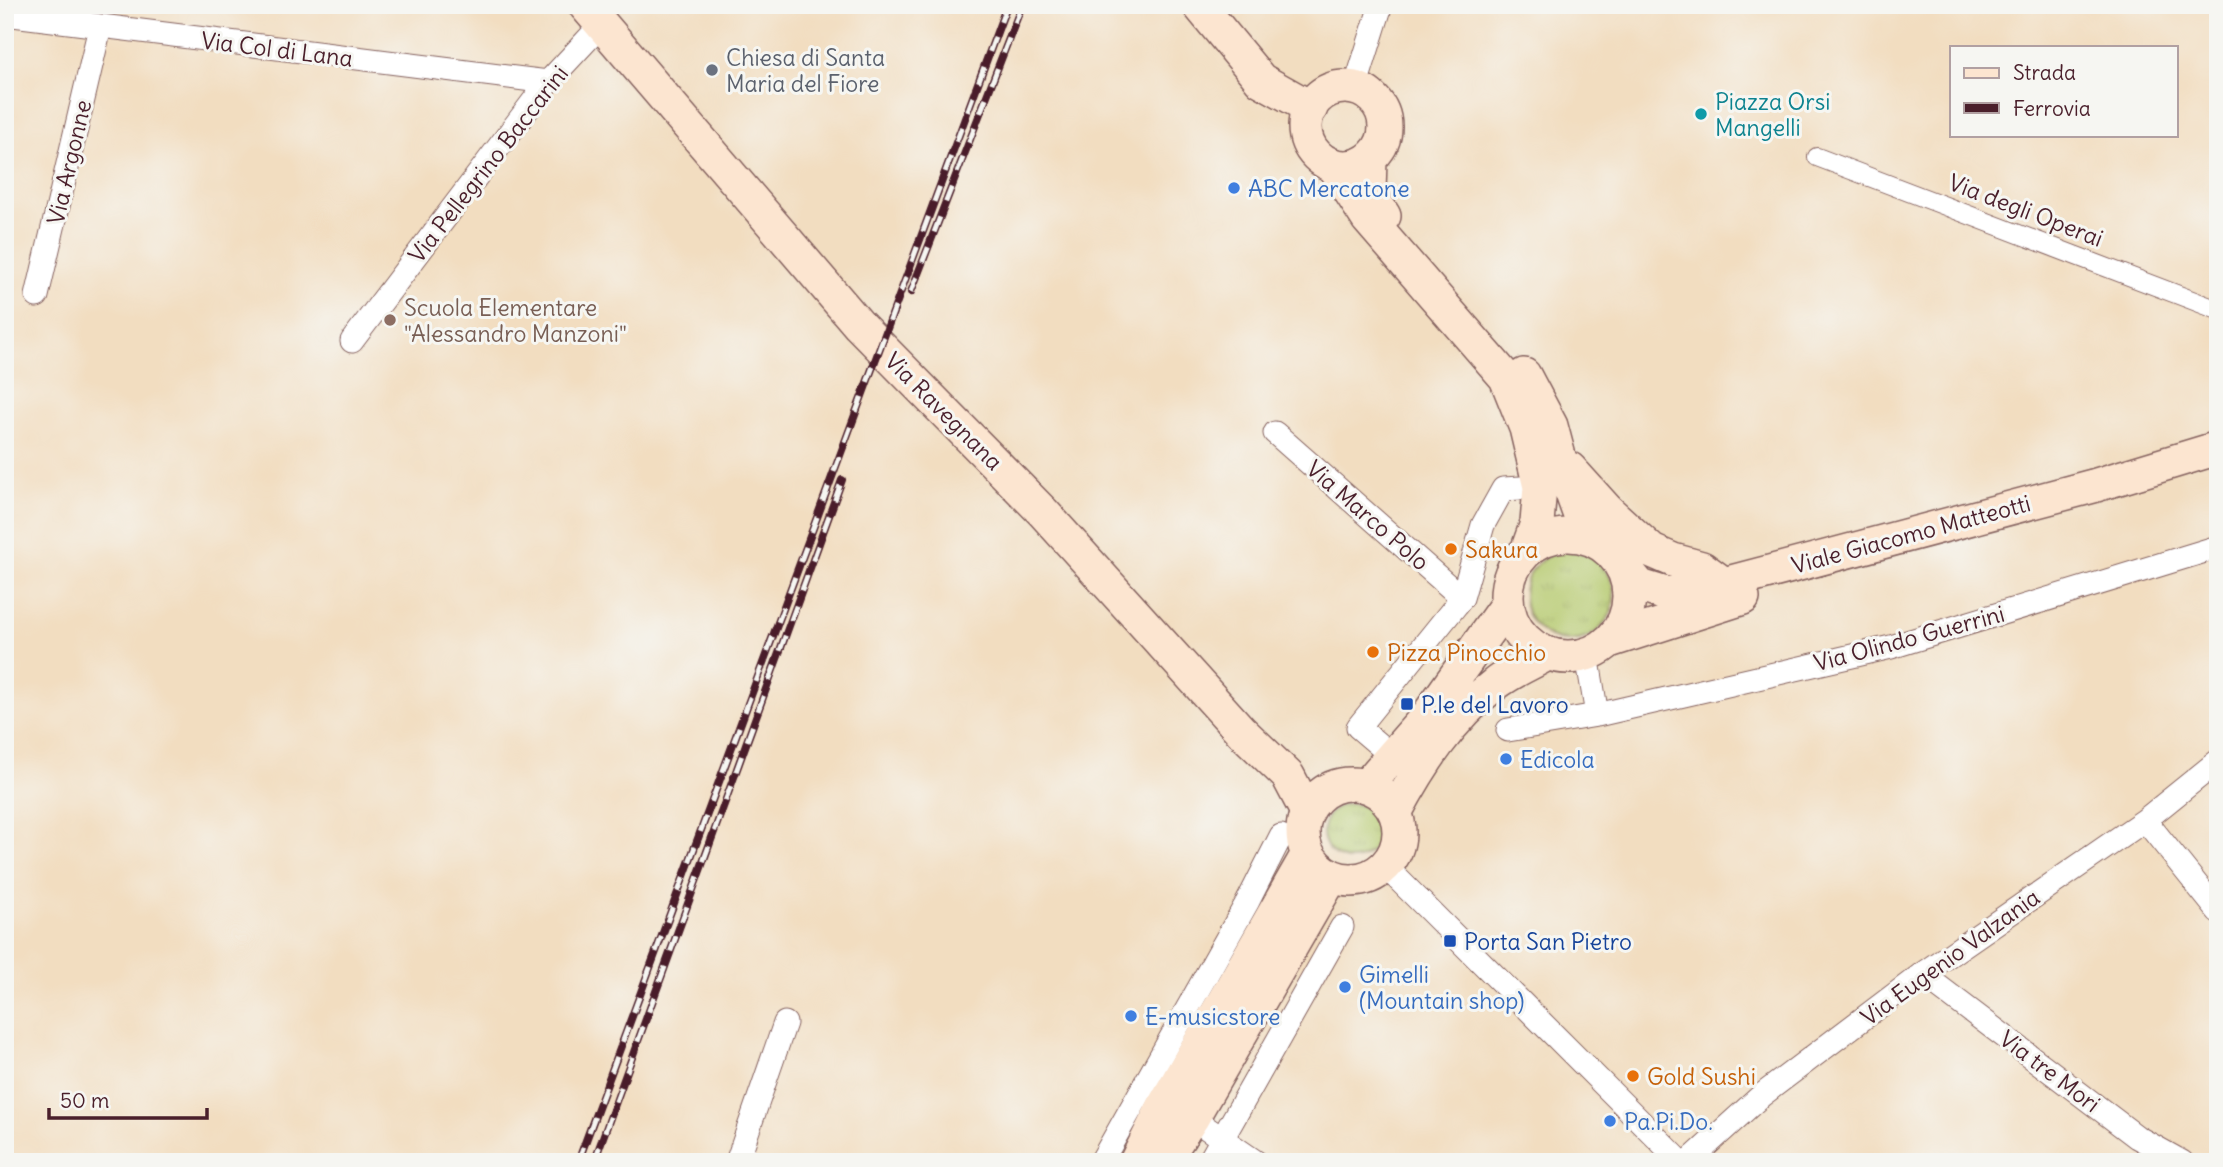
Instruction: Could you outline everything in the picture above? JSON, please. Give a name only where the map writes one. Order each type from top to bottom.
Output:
[{"type":"main road","points":[[1199,5],[1261,80],[1311,108]]},
{"type":"main road","name":"Via Ravegnana","points":[[594,15],[859,325],[1044,512],[1241,731],[1288,775],[1307,811]]},
{"type":"main road","points":[[1334,166],[1359,165],[1370,159],[1384,138],[1383,113],[1366,93],[1355,88],[1342,87],[1319,98],[1307,117],[1307,138],[1318,156],[1334,166],[1368,219],[1506,378],[1526,428],[1540,487],[1537,523],[1527,551]]},
{"type":"main road","points":[[1370,159],[1369,192],[1380,212],[1524,374],[1551,426],[1560,460],[1588,538]]},
{"type":"main road","name":"Viale Giacomo Matteotti","points":[[1615,556],[1640,586],[1666,594],[1724,584],[2092,486],[2218,448]]},
{"type":"main road","points":[[1560,460],[1607,510],[1652,551],[1702,568],[1724,584]]},
{"type":"main road","name":"Viale Giacomo Matteotti","points":[[1599,648],[1874,558],[2196,470],[2218,470]]},
{"type":"main road","points":[[1575,535],[1588,538],[1598,542],[1615,556],[1624,569],[1630,599],[1624,621],[1599,648],[1573,658],[1547,654],[1525,640],[1510,617],[1507,604],[1511,575],[1517,562],[1527,551],[1549,537],[1575,535]]},
{"type":"main road","points":[[1366,786],[1428,715],[1507,604]]},
{"type":"main road","points":[[1395,813],[1417,771],[1444,733],[1495,683],[1547,654]]},
{"type":"main road","points":[[1339,785],[1366,786],[1378,792],[1395,813],[1399,826],[1394,854],[1385,866],[1361,879],[1332,877],[1295,845],[1304,844],[1303,827],[1307,811],[1315,800],[1339,785]]},
{"type":"main road","points":[[1136,1162],[1166,1104],[1222,974],[1295,845]]},
{"type":"main road","points":[[1163,1162],[1166,1104],[1332,877]]},
{"type":"street","points":[[1355,88],[1381,5]]},
{"type":"street","name":"Via Col di Lana","points":[[5,14],[548,82]]},
{"type":"street","name":"Via Pellegrino Baccarini","points":[[352,341],[548,82],[594,15]]},
{"type":"street","name":"Via Argonne","points":[[37,296],[100,27]]},
{"type":"street","name":"Via degli Operai","points":[[1817,157],[2218,310]]},
{"type":"street","name":"Via Marco Polo","points":[[1275,433],[1462,598]]},
{"type":"street","points":[[1392,756],[1358,727],[1462,598],[1483,526],[1503,489],[1540,487]]},
{"type":"street","name":"Via Olindo Guerrini","points":[[1508,730],[1597,715],[1891,646],[2218,547]]},
{"type":"street","points":[[1597,715],[1599,648]]},
{"type":"street","name":"Via Eugenio Valzania","points":[[1688,1162],[1762,1095],[1922,974],[2145,820],[2218,761]]},
{"type":"street","points":[[2145,820],[2218,911]]},
{"type":"street","points":[[1385,866],[1681,1162]]},
{"type":"street","points":[[1209,1162],[1342,927]]},
{"type":"street","name":"Via tre Mori","points":[[1922,974],[2137,1137],[2182,1162]]},
{"type":"street","points":[[737,1162],[785,1023]]},
{"type":"street","points":[[1101,1162],[1166,1104],[1256,1162]]},
{"type":"green space","points":[[1569,551],[1586,555],[1601,564],[1610,579],[1614,596],[1610,613],[1601,628],[1586,637],[1569,641],[1552,637],[1537,628],[1528,613],[1524,596],[1528,579],[1537,564],[1552,555]]},
{"type":"green space","points":[[1351,804],[1362,806],[1371,812],[1377,821],[1377,843],[1371,852],[1362,858],[1351,860],[1340,858],[1331,852],[1325,843],[1323,832],[1325,821],[1331,812],[1340,806]]},
{"type":"railway","points":[[578,1162],[1007,5]]},
{"type":"railway","points":[[911,292],[1022,5]]},
{"type":"railway","points":[[594,1162],[842,480]]},
{"type":"place","name":"Chiesa di Santa Maria del Fiore","points":[[712,70]]},
{"type":"place","name":"Piazza Orsi Mangelli","points":[[1701,114]]},
{"type":"place","name":"ABC Mercatone","points":[[1234,188]]},
{"type":"place","name":"Scuola Elementare \"Alessandro Manzoni\"","points":[[390,320]]},
{"type":"place","name":"Sakura","points":[[1451,549]]},
{"type":"place","name":"Pizza Pinocchio","points":[[1373,652]]},
{"type":"place","name":"P.le del Lavoro","points":[[1407,704]]},
{"type":"place","name":"Edicola","points":[[1506,759]]},
{"type":"place","name":"Porta San Pietro","points":[[1450,941]]},
{"type":"place","name":"Gimelli (Mountain shop)","points":[[1345,987]]},
{"type":"place","name":"E-musicstore","points":[[1131,1016]]},
{"type":"place","name":"Gold Sushi","points":[[1633,1076]]},
{"type":"place","name":"Pa.Pi.Do.","points":[[1610,1121]]}]
